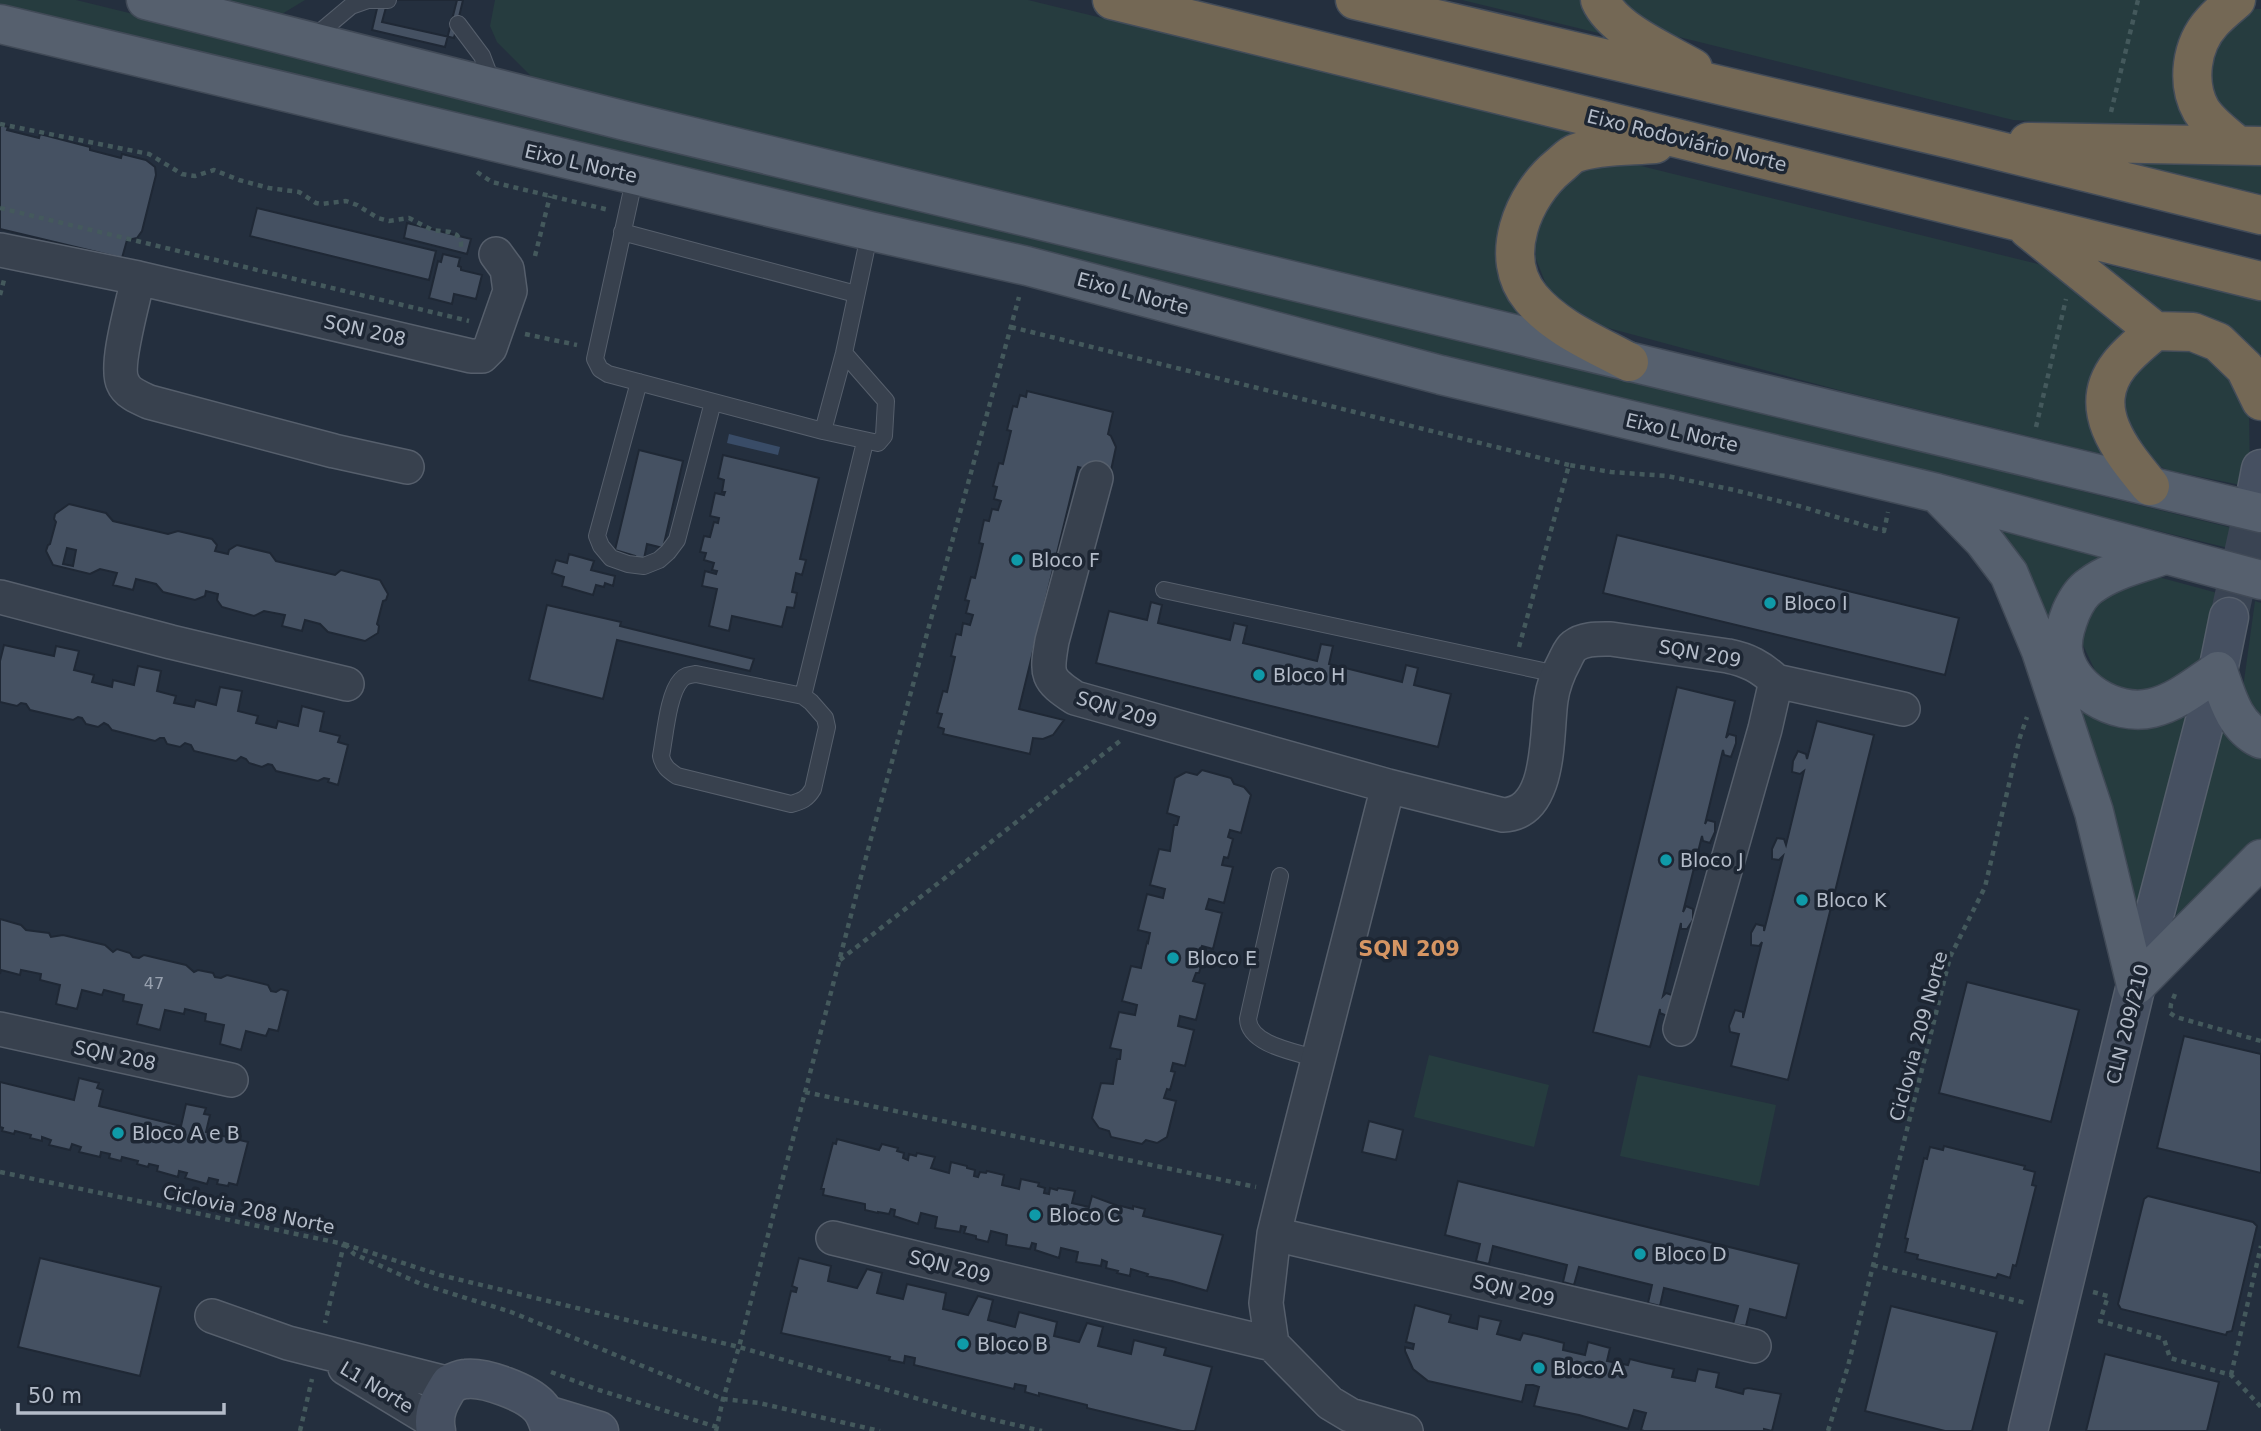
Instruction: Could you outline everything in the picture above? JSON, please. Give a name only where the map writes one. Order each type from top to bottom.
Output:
[{"type":"highway","name":"Eixo Rodoviário Norte","points":[[1112,0],[2261,281]]},
{"type":"highway","points":[[1355,0],[1959,141],[2261,215]]},
{"type":"highway","points":[[1600,0],[1605,10],[1630,32],[1728,89]]},
{"type":"highway","points":[[2236,0],[2210,24],[2198,46],[2191,72],[2193,94],[2202,112],[2248,145]]},
{"type":"highway","points":[[1629,362],[1555,321],[1530,297],[1517,274],[1517,231],[1527,204],[1549,174],[1574,153],[1688,141]]},
{"type":"highway","points":[[1959,141],[2248,145]]},
{"type":"highway","points":[[2018,221],[2155,331],[2193,332],[2218,342],[2245,368],[2261,401]]},
{"type":"highway","points":[[2150,486],[2122,453],[2105,417],[2108,388],[2118,366],[2155,331]]},
{"type":"main road","points":[[146,0],[494,87],[2150,486],[2260,491]]},
{"type":"main road","name":"Eixo L Norte","points":[[0,24],[870,232],[1027,266],[1441,375],[1937,493],[2261,580]]},
{"type":"main road","points":[[1937,493],[1984,541],[2009,574],[2041,651],[2094,812],[2136,985]]},
{"type":"main road","points":[[2164,555],[2111,574],[2088,587],[2076,602],[2068,619],[2063,648],[2069,666],[2091,694],[2123,708],[2151,708],[2180,697],[2218,671],[2234,715],[2254,736],[2261,739]]},
{"type":"main road","points":[[2136,985],[2261,859]]},
{"type":"street","name":"SQN 208","points":[[0,250],[138,278],[471,356],[482,356],[490,348],[510,291],[507,269],[496,254]]},
{"type":"street","points":[[138,278],[119,371],[124,386],[129,391],[149,402],[322,448],[407,467]]},
{"type":"street","name":"SQN 209","points":[[1096,478],[1048,662],[1049,675],[1056,686],[1075,698],[1388,786],[1503,815],[1514,815],[1525,808],[1536,794],[1542,776],[1551,699],[1557,674],[1573,646],[1591,639],[1611,639],[1746,660],[1762,668],[1776,681]]},
{"type":"street","points":[[0,597],[347,684]]},
{"type":"street","name":"CLN 209/210","points":[[2028,1431],[2136,985],[2218,671],[2229,617]]},
{"type":"street","points":[[1680,1029],[1765,729],[1776,681],[1903,709]]},
{"type":"street","points":[[1388,786],[1274,1234],[1266,1303],[1272,1344],[1330,1404],[1350,1415],[1406,1431]]},
{"type":"street","name":"SQN 208","points":[[0,1029],[231,1080]]},
{"type":"street","name":"SQN 209","points":[[1274,1234],[1754,1346]]},
{"type":"street","name":"SQN 209","points":[[833,1238],[1272,1344]]},
{"type":"street","name":"L1 Norte","points":[[212,1316],[319,1352],[450,1384]]},
{"type":"street","name":"L1 Norte","points":[[319,1352],[435,1427]]},
{"type":"street","points":[[435,1427],[436,1408],[450,1384],[467,1378],[527,1396],[539,1406],[549,1423],[599,1431]]},
{"type":"lane","points":[[309,41],[351,6],[369,0],[388,0]]},
{"type":"lane","points":[[458,24],[482,56],[494,87]]},
{"type":"lane","points":[[635,176],[595,359],[600,369],[608,374],[713,402],[865,442],[878,443],[884,436],[886,401],[844,353]]},
{"type":"lane","points":[[622,232],[856,294]]},
{"type":"lane","points":[[823,431],[844,353],[870,232]]},
{"type":"lane","points":[[639,382],[597,537],[611,558],[628,564],[644,566],[660,560],[677,540],[713,402]]},
{"type":"lane","points":[[803,696],[865,442]]},
{"type":"lane","points":[[1164,590],[1557,674]]},
{"type":"lane","points":[[696,674],[803,696],[820,711],[827,727],[813,789],[802,802],[791,804],[677,776],[663,764],[661,756],[673,696],[684,677],[696,674]]},
{"type":"lane","points":[[1280,876],[1248,1028],[1254,1036],[1268,1043],[1318,1059]]},
{"type":"path","points":[[2109,120],[2137,0]]},
{"type":"path","points":[[0,124],[149,154],[182,174],[195,176],[214,170],[269,188],[299,192],[316,203],[346,201],[389,221],[409,218],[432,230],[450,232],[457,236],[461,249]]},
{"type":"path","points":[[0,208],[576,346],[579,334]]},
{"type":"path","points":[[606,222],[609,210]]},
{"type":"path","points":[[716,1431],[839,961],[1027,266]]},
{"type":"path","points":[[2035,433],[2069,288]]},
{"type":"path","points":[[1011,327],[1569,465],[1611,472],[1668,476],[1799,506],[1884,531],[1895,483]]},
{"type":"path","points":[[1514,664],[1569,465]]},
{"type":"path","name":"Ciclovia 209 Norte","points":[[1828,1431],[1848,1366],[1950,957],[1985,887],[2020,737],[2029,712]]},
{"type":"path","points":[[839,961],[1148,719]]},
{"type":"path","points":[[2179,985],[2171,1004],[2171,1013],[2176,1017],[2261,1041]]},
{"type":"path","points":[[805,1092],[1284,1193]]},
{"type":"path","name":"Ciclovia 208 Norte","points":[[0,1172],[344,1244],[300,1431]]},
{"type":"path","points":[[344,1244],[440,1275],[740,1347],[981,1417],[1042,1431]]},
{"type":"path","points":[[344,1244],[354,1254],[421,1284],[511,1312],[723,1399],[759,1403],[880,1431]]},
{"type":"path","points":[[2231,1374],[2261,1246]]},
{"type":"path","points":[[1873,1265],[2027,1303]]},
{"type":"path","points":[[2092,1292],[2108,1296],[2100,1321],[2164,1339],[2170,1358],[2231,1374],[2261,1407]]},
{"type":"green space","points":[[0,0],[76,0],[2261,535],[2261,556],[0,4]]},
{"type":"green space","points":[[205,0],[305,0],[277,17]]},
{"type":"green space","points":[[495,0],[1028,0],[1586,136],[1518,192],[1531,318],[539,84],[497,42],[490,26]]},
{"type":"green space","points":[[1462,0],[1585,0],[1615,37]]},
{"type":"green space","points":[[1619,0],[2219,0],[2203,132],[2013,120],[1679,37],[1647,25]]},
{"type":"green space","points":[[2261,9],[2261,136],[2223,120],[2203,57],[2247,11]]},
{"type":"green space","points":[[2073,150],[2261,159],[2261,194]]},
{"type":"green space","points":[[1625,162],[2058,269],[2140,332],[2122,347],[2114,457],[1846,392],[1586,322],[1551,297],[1536,259],[1535,235],[1553,193],[1586,167]]},
{"type":"green space","points":[[2094,262],[2261,301],[2261,364],[2137,299]]},
{"type":"green space","points":[[2208,346],[2249,409],[2250,487],[2167,470],[2144,458],[2120,409],[2125,384],[2156,348]]},
{"type":"green space","points":[[1988,524],[2125,556],[2093,573],[2075,688],[2196,703],[2140,936]]},
{"type":"green space","points":[[2134,578],[2162,578],[2225,595],[2195,673],[2148,700],[2100,681],[2082,643],[2085,613]]},
{"type":"green space","points":[[2255,601],[2261,603],[2261,722],[2243,688]]},
{"type":"green space","points":[[2227,713],[2261,750],[2261,849],[2168,946]]},
{"type":"green space","points":[[1429,1055],[1549,1085],[1534,1147],[1414,1117]]},
{"type":"green space","points":[[1638,1075],[1776,1105],[1759,1186],[1620,1156]]},
{"type":"water","points":[[729,434],[780,447],[778,455],[727,443]]},
{"type":"building","points":[[379,0],[457,0],[445,47],[372,30]]},
{"type":"building","points":[[388,0],[463,0],[454,38],[382,22]]},
{"type":"building","points":[[0,125],[8,127],[7,130],[39,138],[40,134],[121,158],[122,154],[146,160],[155,167],[156,175],[142,231],[137,238],[127,240],[122,258],[0,229]]},
{"type":"building","points":[[257,208],[436,251],[429,280],[250,236]]},
{"type":"building","points":[[407,223],[471,239],[467,254],[404,238]]},
{"type":"building","points":[[443,254],[460,258],[458,266],[461,270],[482,275],[476,299],[454,294],[452,304],[429,298],[438,261],[441,262]]},
{"type":"building","name":"Bloco F","points":[[1027,391],[1113,412],[1108,434],[1116,447],[1110,475],[1078,467],[1019,709],[1064,720],[1053,735],[1043,739],[1033,738],[1030,754],[943,734],[944,729],[938,727],[942,714],[937,713],[943,691],[947,692],[955,657],[951,656],[956,634],[961,635],[963,623],[970,625],[973,615],[966,613],[969,601],[965,600],[971,577],[975,578],[983,544],[979,543],[984,520],[989,521],[992,509],[998,510],[1001,501],[994,499],[997,487],[993,486],[999,463],[1003,464],[1011,431],[1007,430],[1013,406],[1017,407],[1020,395],[1026,397]]},
{"type":"building","points":[[639,450],[683,461],[663,548],[647,544],[644,559],[634,559],[635,556],[615,550]]},
{"type":"building","points":[[723,455],[819,478],[800,559],[806,560],[802,575],[796,573],[792,592],[797,593],[794,608],[787,607],[782,627],[732,616],[729,631],[709,626],[717,589],[702,586],[705,571],[716,574],[717,571],[712,570],[714,563],[704,560],[706,553],[700,552],[704,536],[710,537],[714,522],[718,523],[719,518],[710,516],[715,493],[724,495],[725,492],[722,492],[724,480],[718,478]]},
{"type":"building","points":[[69,504],[106,513],[113,521],[168,534],[178,531],[212,539],[217,545],[215,551],[228,554],[229,550],[237,545],[270,553],[276,561],[335,575],[341,570],[380,580],[388,594],[383,601],[377,624],[378,633],[365,641],[328,632],[320,624],[305,620],[302,631],[282,626],[285,615],[264,611],[254,616],[222,607],[217,600],[218,594],[206,591],[205,596],[195,600],[163,592],[156,584],[136,579],[133,590],[113,585],[117,573],[100,569],[90,574],[53,565],[46,551],[56,522],[55,514]],"holes":[[[67,548],[76,550],[73,566],[63,564]]]},
{"type":"building","name":"Bloco I","points":[[1617,535],[1959,618],[1945,675],[1603,593]]},
{"type":"building","points":[[569,554],[594,561],[591,570],[615,576],[613,586],[605,583],[604,587],[596,585],[593,595],[562,586],[564,577],[552,573],[556,560],[567,563]]},
{"type":"building","name":"Bloco H","points":[[1151,602],[1162,605],[1158,623],[1230,640],[1234,623],[1247,626],[1243,643],[1317,661],[1321,644],[1333,646],[1329,664],[1402,682],[1406,665],[1418,668],[1414,685],[1451,694],[1438,747],[1096,663],[1109,611],[1147,620]]},
{"type":"building","points":[[547,605],[621,622],[620,626],[754,659],[750,671],[617,640],[603,699],[529,680]]},
{"type":"building","points":[[4,645],[54,656],[56,646],[79,651],[74,670],[94,675],[92,682],[112,687],[113,680],[134,685],[138,666],[161,671],[157,691],[176,696],[174,703],[194,707],[196,700],[216,705],[220,687],[242,691],[238,711],[258,716],[256,723],[276,728],[278,721],[298,726],[302,706],[324,712],[320,731],[340,736],[338,742],[348,745],[338,785],[328,782],[329,779],[318,781],[276,771],[268,764],[262,767],[241,757],[236,761],[194,751],[191,745],[185,743],[180,747],[167,744],[164,738],[155,741],[112,730],[104,723],[98,727],[86,724],[82,718],[73,720],[30,710],[26,704],[17,706],[0,702],[0,661]]},
{"type":"building","name":"Bloco J","points":[[1677,687],[1735,701],[1726,738],[1729,734],[1736,736],[1736,743],[1731,757],[1724,755],[1723,750],[1705,824],[1707,820],[1715,822],[1715,832],[1710,843],[1703,841],[1702,836],[1683,912],[1686,906],[1693,909],[1693,920],[1687,929],[1681,929],[1681,923],[1663,996],[1666,993],[1672,995],[1673,1003],[1667,1016],[1660,1013],[1660,1009],[1650,1047],[1593,1032]]},
{"type":"building","name":"Bloco K","points":[[1817,721],[1874,735],[1788,1080],[1731,1066],[1739,1034],[1730,1032],[1729,1026],[1735,1010],[1743,1012],[1743,1018],[1762,942],[1759,946],[1751,945],[1751,933],[1756,924],[1764,926],[1764,931],[1783,856],[1779,860],[1772,859],[1772,849],[1777,838],[1784,839],[1786,845],[1804,771],[1800,774],[1792,772],[1793,761],[1798,751],[1806,754],[1807,759]]},
{"type":"building","name":"Bloco E","points":[[1202,770],[1231,778],[1234,784],[1244,787],[1251,795],[1241,833],[1230,830],[1228,837],[1233,839],[1228,858],[1224,857],[1222,865],[1233,867],[1224,903],[1209,899],[1206,909],[1222,913],[1213,949],[1202,946],[1199,955],[1204,956],[1199,973],[1196,973],[1193,981],[1205,984],[1196,1020],[1180,1016],[1178,1026],[1194,1030],[1185,1066],[1173,1063],[1171,1071],[1175,1072],[1170,1090],[1167,1089],[1164,1098],[1176,1101],[1167,1137],[1157,1143],[1146,1140],[1142,1144],[1111,1137],[1109,1131],[1099,1128],[1092,1118],[1101,1083],[1113,1084],[1117,1059],[1120,1059],[1121,1050],[1110,1048],[1119,1012],[1135,1015],[1137,1005],[1122,1001],[1131,966],[1141,968],[1148,943],[1150,933],[1138,930],[1147,894],[1163,898],[1165,889],[1150,885],[1159,849],[1170,851],[1174,825],[1177,825],[1179,817],[1167,813],[1175,778],[1186,772],[1197,775]]},
{"type":"building","points":[[0,919],[21,925],[26,930],[49,933],[51,937],[63,935],[105,945],[113,952],[117,949],[130,953],[133,957],[144,955],[186,965],[194,972],[198,970],[213,973],[215,977],[221,978],[227,975],[268,985],[271,991],[288,991],[278,1031],[269,1029],[266,1036],[246,1031],[241,1050],[220,1044],[224,1025],[205,1021],[206,1014],[185,1009],[184,1014],[165,1010],[160,1030],[137,1024],[142,1005],[123,1001],[124,995],[104,990],[102,995],[82,990],[77,1009],[56,1004],[60,985],[40,980],[41,974],[21,970],[20,975],[1,970],[0,974]]},
{"type":"building","points":[[1967,982],[2079,1010],[2051,1122],[1939,1093]]},
{"type":"building","points":[[2184,1036],[2261,1054],[2261,1173],[2157,1148]]},
{"type":"building","name":"Bloco A e B","points":[[79,1078],[99,1083],[97,1088],[103,1090],[99,1106],[181,1126],[186,1104],[206,1108],[204,1114],[210,1115],[206,1132],[248,1142],[237,1185],[217,1184],[218,1180],[209,1178],[207,1184],[185,1178],[187,1173],[179,1171],[178,1177],[157,1171],[158,1166],[149,1164],[148,1167],[122,1157],[121,1161],[109,1158],[110,1154],[101,1152],[100,1157],[79,1152],[81,1147],[72,1144],[70,1150],[49,1145],[51,1140],[42,1137],[42,1141],[15,1131],[14,1134],[2,1131],[0,1082],[74,1100]]},
{"type":"building","points":[[1369,1121],[1403,1130],[1396,1160],[1362,1152]]},
{"type":"building","name":"Bloco C","points":[[837,1139],[879,1150],[882,1144],[898,1148],[897,1151],[904,1153],[903,1158],[908,1160],[909,1154],[916,1156],[917,1153],[935,1157],[931,1168],[949,1173],[951,1162],[975,1170],[974,1176],[978,1177],[980,1172],[987,1171],[1004,1175],[1002,1185],[1019,1189],[1021,1179],[1039,1183],[1038,1186],[1045,1188],[1044,1193],[1049,1194],[1050,1188],[1075,1191],[1072,1203],[1089,1207],[1092,1196],[1116,1205],[1114,1210],[1119,1212],[1121,1206],[1133,1209],[1133,1206],[1145,1209],[1143,1216],[1223,1235],[1207,1291],[1147,1276],[1148,1274],[1131,1269],[1130,1276],[1117,1273],[1118,1271],[1106,1268],[1107,1262],[1102,1260],[1101,1266],[1076,1262],[1078,1252],[1061,1248],[1059,1258],[1035,1250],[1036,1244],[1032,1243],[1030,1249],[1006,1245],[1007,1235],[991,1231],[988,1242],[964,1233],[966,1227],[961,1226],[960,1232],[935,1228],[937,1217],[921,1213],[918,1224],[894,1216],[895,1210],[891,1209],[889,1214],[878,1213],[865,1210],[865,1204],[823,1195],[824,1189],[821,1189],[833,1143],[836,1144]]},
{"type":"building","points":[[1944,1146],[2025,1166],[2024,1169],[2035,1172],[2032,1185],[2036,1186],[2016,1266],[2013,1265],[2010,1278],[1998,1274],[1996,1278],[1917,1259],[1918,1255],[1905,1252],[1908,1239],[1905,1238],[1924,1158],[1927,1159],[1930,1147],[1943,1150]]},
{"type":"building","name":"Bloco D","points":[[1458,1181],[1799,1264],[1786,1318],[1750,1309],[1746,1326],[1733,1324],[1738,1306],[1664,1288],[1660,1306],[1648,1303],[1652,1285],[1579,1267],[1574,1285],[1563,1282],[1567,1265],[1493,1246],[1489,1264],[1476,1261],[1480,1244],[1445,1235]]},
{"type":"building","points":[[2148,1196],[2253,1222],[2257,1226],[2232,1331],[2226,1335],[2121,1309],[2118,1304],[2144,1199]]},
{"type":"building","points":[[40,1258],[161,1287],[140,1376],[18,1347]]},
{"type":"building","name":"Bloco B","points":[[799,1258],[831,1266],[828,1281],[857,1288],[867,1269],[882,1273],[877,1293],[903,1299],[907,1284],[946,1293],[943,1309],[968,1315],[978,1296],[993,1300],[988,1320],[1015,1327],[1019,1312],[1057,1322],[1054,1336],[1079,1342],[1087,1323],[1103,1327],[1098,1346],[1131,1354],[1134,1340],[1166,1348],[1164,1355],[1212,1367],[1195,1431],[1182,1431],[1087,1408],[1087,1405],[1039,1393],[1039,1396],[1025,1392],[1026,1386],[1015,1384],[1014,1389],[914,1365],[915,1358],[905,1356],[904,1363],[889,1360],[890,1357],[781,1333],[791,1291],[796,1292],[797,1288],[792,1286]]},
{"type":"building","name":"Bloco A","points":[[1415,1305],[1451,1315],[1449,1322],[1477,1329],[1479,1316],[1501,1321],[1497,1334],[1520,1340],[1523,1333],[1537,1336],[1564,1343],[1563,1350],[1585,1355],[1588,1342],[1610,1348],[1607,1361],[1628,1365],[1630,1359],[1674,1369],[1672,1377],[1695,1381],[1698,1369],[1719,1373],[1716,1387],[1743,1394],[1744,1389],[1748,1388],[1781,1394],[1772,1431],[1644,1431],[1641,1430],[1646,1413],[1634,1410],[1628,1429],[1534,1406],[1539,1387],[1533,1385],[1526,1385],[1522,1402],[1428,1381],[1413,1369],[1405,1351],[1405,1347],[1413,1349],[1414,1344],[1406,1342]]},
{"type":"building","points":[[1891,1306],[1997,1332],[1972,1431],[1945,1431],[1865,1411]]},
{"type":"building","points":[[2105,1354],[2219,1382],[2207,1431],[2086,1431]]},
{"type":"tunnel","points":[[2229,617],[2257,490]]},
{"type":"place","name":"Bloco F","points":[[1017,560]]},
{"type":"place","name":"Bloco I","points":[[1770,603]]},
{"type":"place","name":"Bloco H","points":[[1259,675]]},
{"type":"place","name":"Bloco J","points":[[1666,860]]},
{"type":"place","name":"Bloco K","points":[[1802,900]]},
{"type":"place","name":"Bloco E","points":[[1173,958]]},
{"type":"place","name":"Bloco A e B","points":[[118,1133]]},
{"type":"place","name":"Bloco C","points":[[1035,1215]]},
{"type":"place","name":"Bloco D","points":[[1640,1254]]},
{"type":"place","name":"Bloco B","points":[[963,1344]]},
{"type":"place","name":"Bloco A","points":[[1539,1368]]},
{"type":"district","name":"SQN 209","points":[[1409,949]]}]
